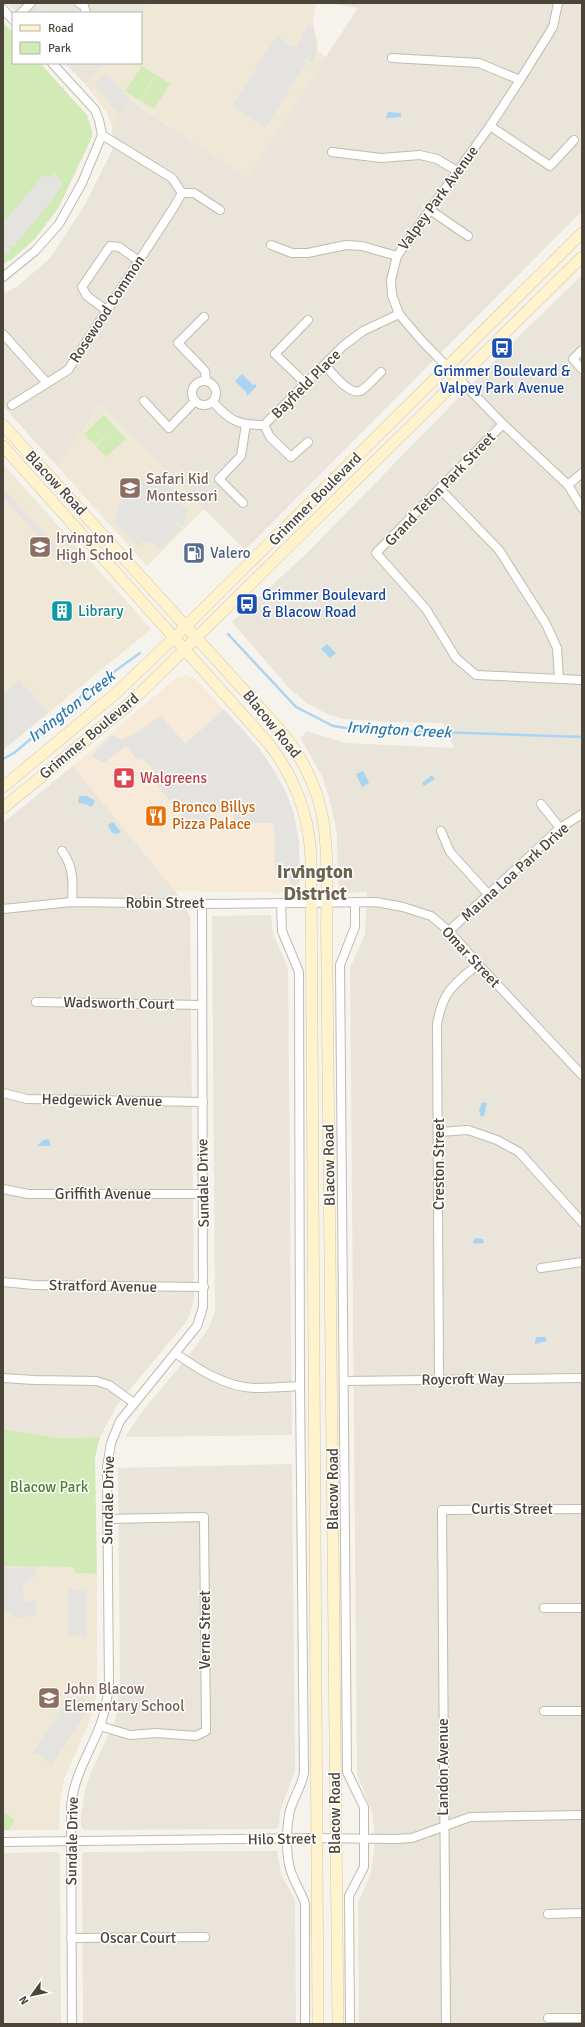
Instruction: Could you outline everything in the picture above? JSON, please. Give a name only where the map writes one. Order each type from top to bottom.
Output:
[{"type":"main road","name":"Grimmer Boulevard","points":[[3,787],[115,694],[187,626],[582,234]]},
{"type":"main road","name":"Grimmer Boulevard","points":[[3,808],[126,707],[186,650],[582,257]]},
{"type":"main road","name":"Blacow Road","points":[[3,425],[281,731],[297,752],[310,776],[320,804],[326,833],[338,2024]]},
{"type":"main road","name":"Blacow Road","points":[[3,446],[269,744],[294,782],[303,806],[309,834],[311,903],[318,2024]]},
{"type":"street","points":[[22,12],[31,3]]},
{"type":"street","name":"Valpey Park Avenue","points":[[558,3],[553,27],[490,126],[397,256],[391,280],[392,295],[399,314],[447,367],[568,485],[582,508]]},
{"type":"street","points":[[3,10],[12,19]]},
{"type":"street","points":[[392,58],[480,63],[520,80]]},
{"type":"street","points":[[3,277],[35,251],[59,224],[82,183],[102,135],[95,110],[53,64]]},
{"type":"street","points":[[490,126],[550,166],[574,140]]},
{"type":"street","points":[[102,135],[172,178],[182,193],[194,194],[220,210]]},
{"type":"street","points":[[332,152],[381,158],[420,155],[437,159],[457,171]]},
{"type":"street","name":"Rosewood Common","points":[[12,405],[68,370],[182,193]]},
{"type":"street","points":[[430,210],[468,236]]},
{"type":"street","points":[[271,245],[292,253],[308,253],[346,245],[362,246],[397,256]]},
{"type":"street","points":[[106,310],[87,296],[82,287],[110,246],[119,247],[139,261]]},
{"type":"street","name":"Bayfield Place","points":[[213,402],[226,417],[246,424],[264,425],[325,365],[363,331],[399,314]]},
{"type":"street","points":[[204,317],[178,343],[205,371],[206,381]]},
{"type":"street","points":[[306,384],[275,354],[308,320]]},
{"type":"street","points":[[3,334],[47,383]]},
{"type":"street","points":[[582,350],[573,359],[582,369]]},
{"type":"street","points":[[325,365],[349,389],[356,392],[361,390],[381,372]]},
{"type":"street","points":[[200,381],[212,383],[217,394],[213,402],[206,405],[195,402],[192,394],[194,386],[200,381]]},
{"type":"street","points":[[144,401],[169,428],[195,402]]},
{"type":"street","points":[[243,503],[219,479],[241,456],[246,424]]},
{"type":"street","name":"Grand Teton Park Street","points":[[504,424],[376,553],[426,609],[456,658],[476,676],[559,679]]},
{"type":"street","points":[[264,425],[270,437],[291,457],[308,442]]},
{"type":"street","points":[[568,485],[582,473]]},
{"type":"street","points":[[440,489],[499,550],[546,624],[557,648],[559,679],[582,680]]},
{"type":"street","points":[[541,804],[560,828]]},
{"type":"street","name":"Mauna Loa Park Drive","points":[[449,931],[560,828],[582,814]]},
{"type":"street","points":[[441,831],[450,852],[488,894]]},
{"type":"street","points":[[62,851],[69,861],[73,878],[72,902]]},
{"type":"street","name":"Robin Street","points":[[3,908],[72,902],[202,904],[326,903]]},
{"type":"street","name":"Blacow Road","points":[[350,2024],[350,1896],[364,1867],[364,1807],[347,1772],[340,965],[356,927],[355,902]]},
{"type":"street","name":"Omar Street","points":[[326,903],[376,902],[403,907],[431,916],[449,931],[582,1076]]},
{"type":"street","name":"Blacow Road","points":[[281,903],[282,931],[299,972],[300,1386],[304,1773],[299,1792],[290,1810],[288,1840],[289,1864],[305,1904],[305,2024]]},
{"type":"street","name":"Sundale Drive","points":[[72,2024],[71,1808],[74,1784],[100,1726],[106,1705],[108,1686],[108,1451],[120,1421],[197,1326],[204,1306],[202,904]]},
{"type":"street","name":"Creston Street","points":[[439,1380],[439,1132],[437,1024],[441,1005],[448,992],[478,964]]},
{"type":"street","name":"Wadsworth Court","points":[[36,1002],[202,1005]]},
{"type":"street","name":"Hedgewick Avenue","points":[[3,1093],[28,1099],[202,1102]]},
{"type":"street","points":[[439,1132],[468,1130],[497,1140],[519,1152],[582,1222]]},
{"type":"street","name":"Griffith Avenue","points":[[3,1189],[28,1194],[203,1194]]},
{"type":"street","points":[[541,1268],[582,1262]]},
{"type":"street","name":"Stratford Avenue","points":[[3,1282],[34,1285],[204,1287]]},
{"type":"street","points":[[175,1354],[209,1375],[228,1382],[252,1388],[300,1386]]},
{"type":"street","points":[[3,1378],[96,1381],[109,1385],[134,1403]]},
{"type":"street","name":"Roycroft Way","points":[[344,1381],[582,1378]]},
{"type":"street","name":"Curtis Street","points":[[442,1510],[582,1509]]},
{"type":"street","name":"Landon Avenue","points":[[442,1510],[443,1828],[446,2024]]},
{"type":"street","name":"Verne Street","points":[[100,1726],[130,1735],[156,1733],[196,1736],[206,1731],[204,1517],[107,1518]]},
{"type":"street","points":[[544,1608],[582,1608]]},
{"type":"street","points":[[544,1711],[582,1711]]},
{"type":"street","name":"Hilo Street","points":[[3,1842],[288,1840],[316,1838],[396,1839],[412,1838],[470,1818],[582,1815]]},
{"type":"street","points":[[548,1914],[582,1913]]},
{"type":"street","name":"Oscar Court","points":[[71,1938],[205,1937]]},
{"type":"street","points":[[548,2018],[582,2018]]},
{"type":"shaded area","points":[[7,3],[149,3],[142,14],[142,12],[16,12]]},
{"type":"shaded area","points":[[149,3],[316,3],[313,22],[318,45],[317,51],[326,57],[247,177],[131,100],[112,127],[107,113],[85,84],[108,64],[142,64],[142,14]]},
{"type":"shaded area","points":[[327,3],[582,3],[582,211],[245,550],[100,405],[58,467],[3,406],[3,294],[17,287],[50,258],[85,205],[112,151],[112,127],[130,100],[247,177],[358,8]]},
{"type":"shaded area","points":[[307,25],[313,26],[316,49],[314,58],[312,62],[305,59],[304,60],[307,62],[265,128],[232,106],[277,35],[291,46],[297,47]]},
{"type":"shaded area","points":[[66,64],[108,64],[85,84]]},
{"type":"shaded area","points":[[105,72],[130,100],[120,115],[95,85]]},
{"type":"shaded area","points":[[54,173],[63,182],[53,199],[13,247],[7,244],[11,251],[3,256],[3,223],[44,174],[49,178]]},
{"type":"shaded area","points":[[582,275],[582,2024],[359,2024],[358,1903],[371,1873],[375,1842],[373,1814],[357,1774],[350,968],[365,934],[367,892],[346,893],[341,890],[338,884],[337,833],[331,805],[323,778],[301,739],[306,731],[346,743],[454,748],[443,723],[344,719],[327,714],[308,704],[289,688],[232,622],[306,554],[513,342]]},
{"type":"shaded area","name":"Safari Kid Montessori","points":[[100,405],[204,509],[147,566],[58,467]]},
{"type":"shaded area","name":"Irvington High School","points":[[3,464],[151,629],[3,750]]},
{"type":"shaded area","points":[[152,471],[183,500],[181,506],[188,508],[184,525],[175,523],[180,529],[160,548],[156,544],[142,541],[141,546],[137,545],[114,521],[121,502]]},
{"type":"shaded area","points":[[3,488],[71,563],[64,565],[3,497]]},
{"type":"shaded area","points":[[186,675],[196,679],[259,748],[285,790],[293,811],[299,841],[300,885],[294,893],[175,891],[73,766],[176,678]]},
{"type":"shaded area","points":[[19,680],[48,713],[3,750],[3,695]]},
{"type":"shaded area","points":[[224,709],[259,748],[285,790],[293,810],[299,841],[300,882],[293,887],[282,870],[275,874],[274,823],[246,823],[246,821],[233,821],[233,813],[210,813],[210,821],[186,821],[154,782],[159,777],[142,758],[138,761],[126,746],[104,763],[91,756],[112,735],[122,739],[138,732],[161,715],[185,744]]},
{"type":"shaded area","points":[[73,766],[175,891],[190,916],[194,1299],[186,1322],[117,1405],[100,1437],[61,1438],[3,1429],[3,823]]},
{"type":"shaded area","points":[[271,915],[273,934],[288,968],[292,1435],[125,1437],[141,1413],[194,1349],[209,1327],[215,1311],[212,916]]},
{"type":"shaded area","points":[[292,1464],[295,1771],[280,1811],[279,1826],[276,1829],[84,1830],[81,1826],[81,1816],[85,1791],[89,1777],[116,1718],[120,1679],[118,1468]]},
{"type":"shaded area","name":"John Blacow Elementary School","points":[[3,1566],[74,1567],[75,1573],[97,1574],[97,1689],[94,1708],[88,1725],[64,1779],[60,1801],[59,1830],[3,1830]]},
{"type":"shaded area","points":[[36,1567],[35,1575],[23,1585],[24,1601],[36,1601],[36,1614],[19,1619],[3,1609],[3,1568]]},
{"type":"shaded area","points":[[68,1589],[86,1591],[87,1635],[85,1639],[80,1636],[68,1635]]},
{"type":"shaded area","points":[[84,1697],[89,1707],[53,1763],[50,1765],[47,1760],[39,1754],[34,1755],[34,1751],[68,1698]]},
{"type":"shaded area","points":[[277,1851],[281,1874],[295,1900],[296,2024],[83,2024],[82,1855],[85,1852]]},
{"type":"shaded area","points":[[57,1852],[60,1855],[61,2024],[3,2024],[3,1853]]},
{"type":"green space","points":[[3,22],[12,32],[12,64],[41,64],[87,115],[92,130],[92,137],[59,207],[35,239],[10,261],[9,260],[3,264]]},
{"type":"green space","points":[[142,66],[156,75],[139,100],[125,91]]},
{"type":"green space","points":[[157,75],[170,84],[154,109],[140,100]]},
{"type":"green space","points":[[104,415],[115,427],[95,445],[84,434]]},
{"type":"green space","points":[[115,427],[126,439],[106,457],[96,446]]},
{"type":"green space","name":"Blacow Park","points":[[3,1429],[61,1438],[100,1437],[95,1457],[97,1574],[75,1573],[74,1567],[3,1566]]},
{"type":"green space","points":[[3,1812],[15,1820],[9,1830],[3,1830]]},
{"type":"water","points":[[388,112],[401,113],[401,117],[386,118]]},
{"type":"water","points":[[242,374],[253,385],[255,384],[257,386],[247,396],[246,392],[235,381]]},
{"type":"water","points":[[327,644],[336,653],[330,658],[321,649]]},
{"type":"water","points":[[363,771],[369,783],[362,787],[356,774]]},
{"type":"water","points":[[432,775],[435,779],[424,786],[422,783]]},
{"type":"water","points":[[79,796],[87,796],[95,801],[92,807],[86,804],[78,803]]},
{"type":"water","points":[[113,822],[121,832],[117,834],[112,833],[108,825]]},
{"type":"water","points":[[482,1102],[487,1103],[484,1116],[481,1117],[479,1111]]},
{"type":"water","points":[[48,1139],[50,1141],[50,1146],[37,1146],[43,1140]]},
{"type":"water","points":[[475,1238],[483,1239],[484,1243],[475,1244],[473,1242]]},
{"type":"water","points":[[536,1337],[545,1337],[547,1341],[535,1344]]},
{"type":"waterway","name":"Irvington Creek","points":[[228,634],[296,707],[333,726],[353,729],[582,737]]},
{"type":"waterway","name":"Irvington Creek","points":[[3,759],[14,753],[90,689],[140,653]]},
{"type":"place","name":"Grimmer Boulevard & Valpey Park Avenue","points":[[502,348]]},
{"type":"place","name":"Safari Kid Montessori","points":[[130,488]]},
{"type":"place","name":"Irvington High School","points":[[40,547]]},
{"type":"place","name":"Valero","points":[[194,553]]},
{"type":"place","name":"Grimmer Boulevard & Blacow Road","points":[[247,604]]},
{"type":"place","name":"Library","points":[[62,611]]},
{"type":"place","name":"Walgreens","points":[[124,778]]},
{"type":"place","name":"Bronco Billys Pizza Palace","points":[[156,816]]},
{"type":"place","name":"John Blacow Elementary School","points":[[49,1698]]},
{"type":"district","name":"Irvington District","points":[[315,882]]}]
